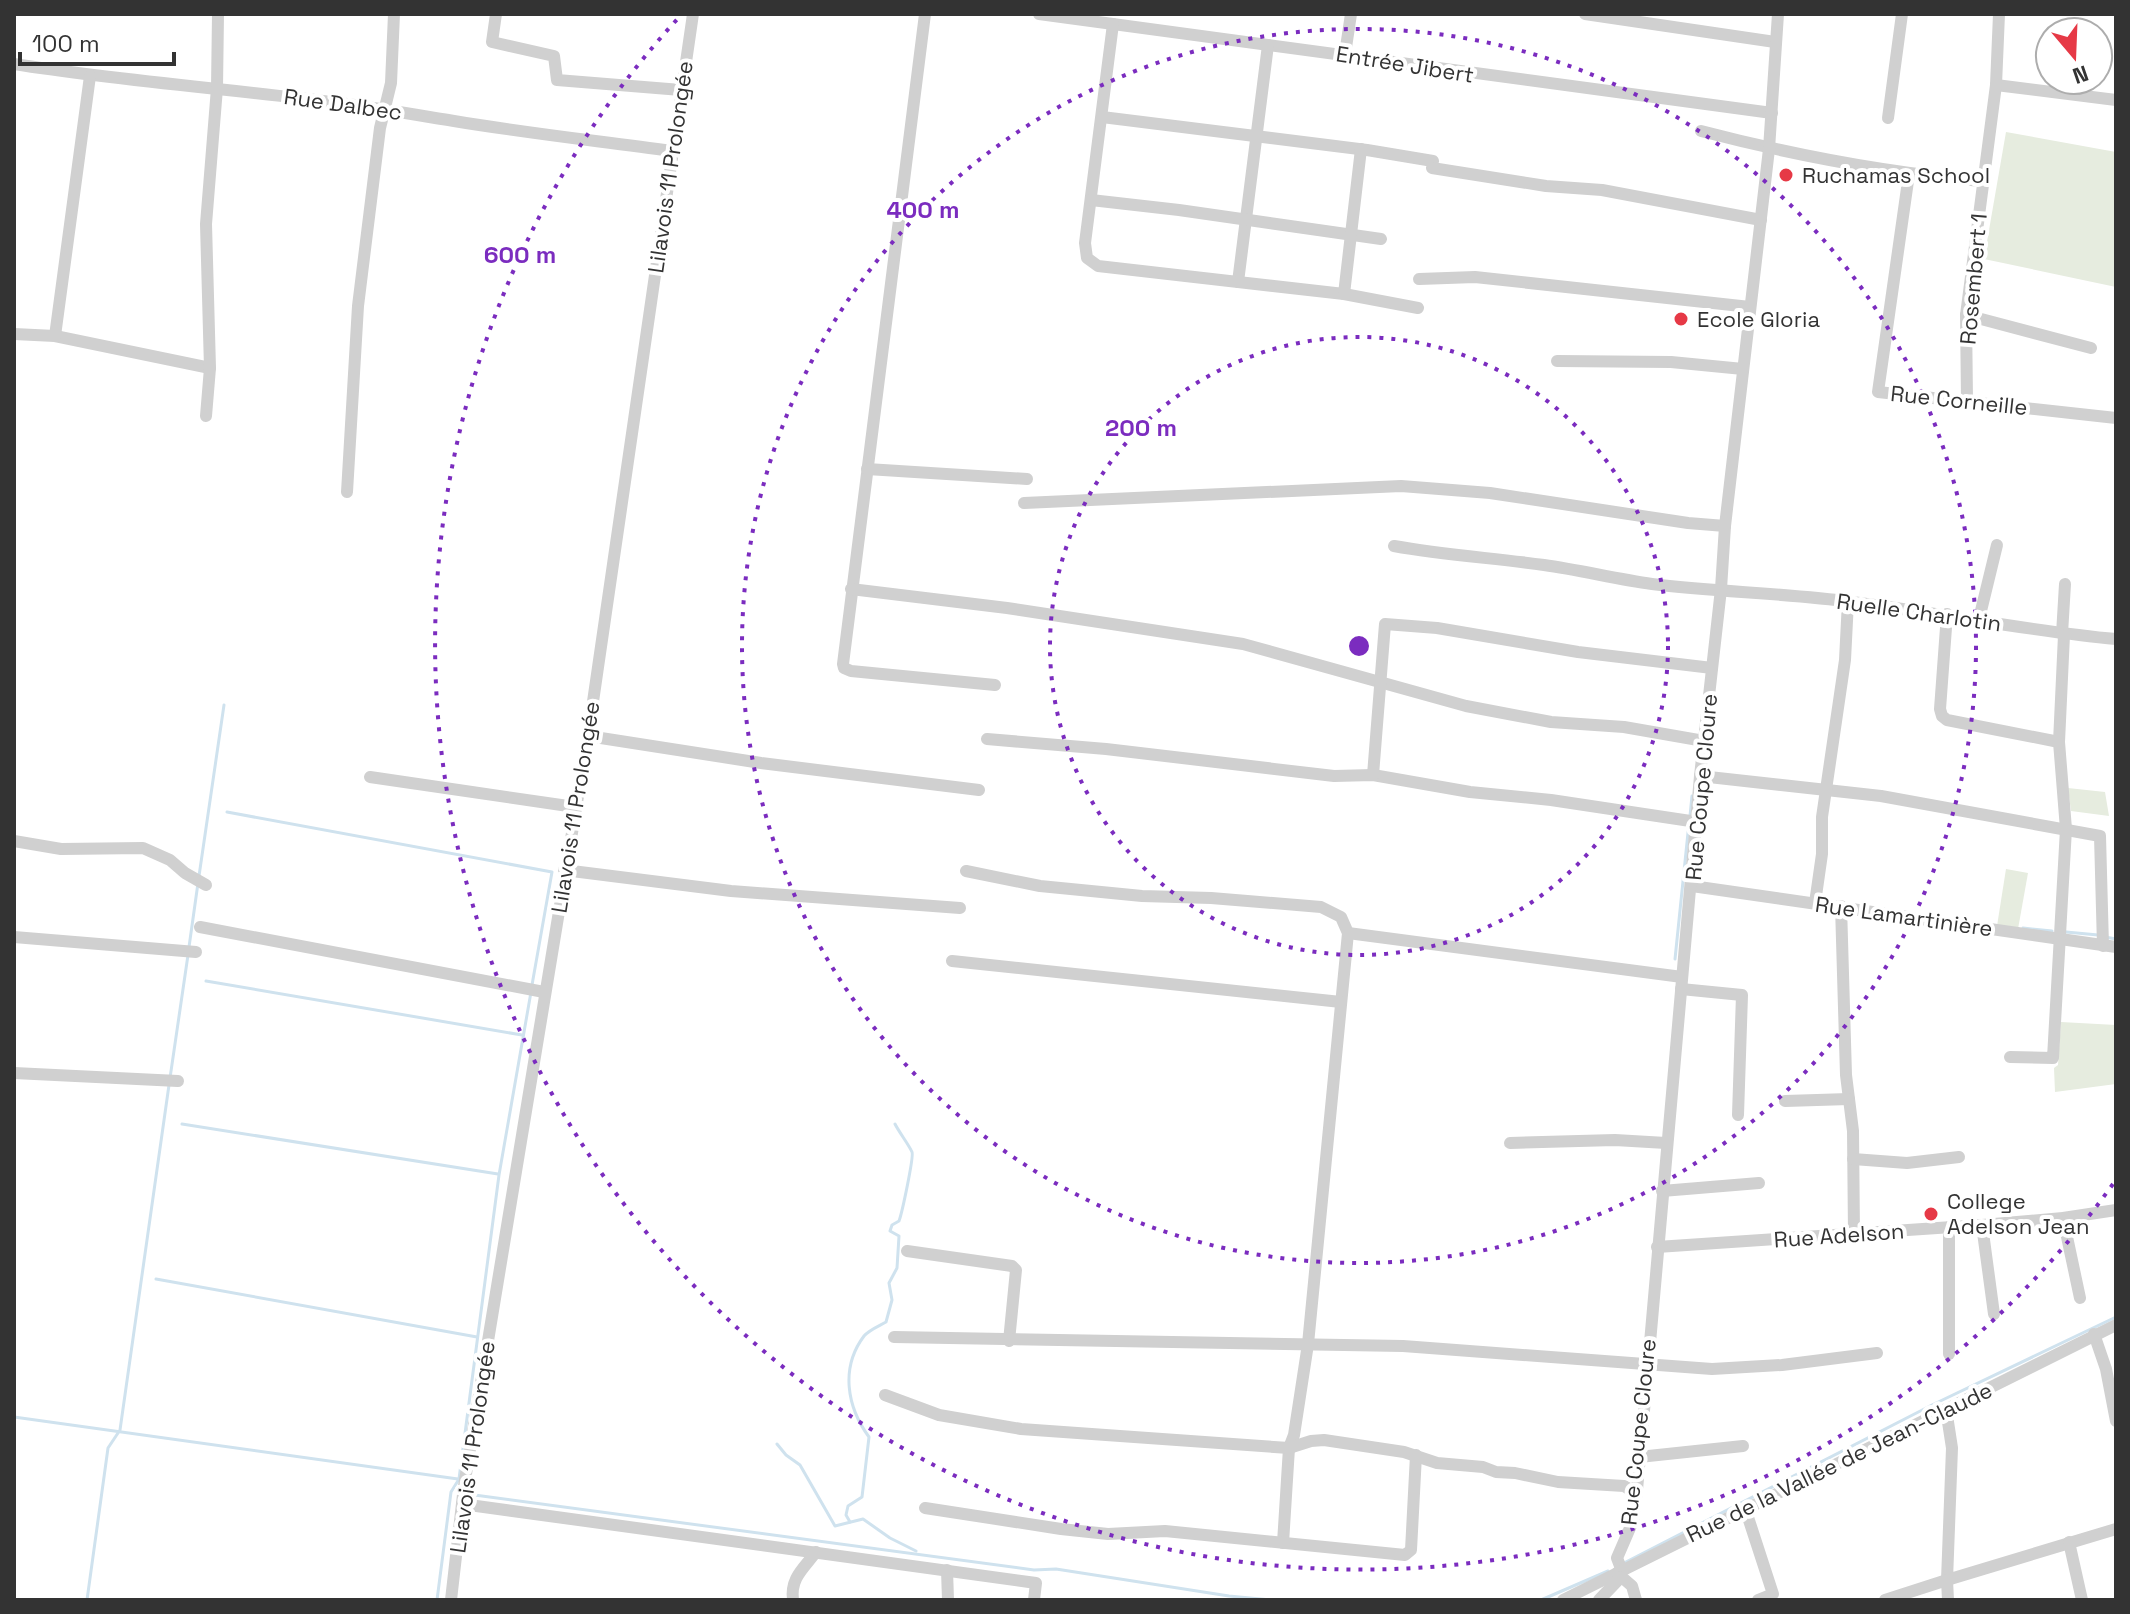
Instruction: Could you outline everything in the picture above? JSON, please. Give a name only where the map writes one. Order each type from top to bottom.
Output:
[{"type":"street","points":[[206,416],[210,368],[206,224],[217,88],[218,14]]},
{"type":"street","points":[[347,492],[358,306],[380,128],[391,83],[394,14]]},
{"type":"street","points":[[496,14],[492,42],[554,56],[557,80],[681,90]]},
{"type":"street","name":"Lilavois 11 Prolongée","points":[[451,1600],[464,1486],[588,736],[693,14]]},
{"type":"street","points":[[925,14],[842,659],[846,670],[995,685]]},
{"type":"street","name":"Entrée Jibert","points":[[1039,14],[1122,21],[1447,71],[1772,113]]},
{"type":"street","points":[[1345,54],[1351,14]]},
{"type":"street","points":[[1585,14],[1775,42]]},
{"type":"street","name":"Rue Coupe Cloure","points":[[1619,1569],[1633,1521],[1636,1493],[1700,776],[1725,526],[1769,149],[1778,14]]},
{"type":"street","points":[[1888,118],[1902,14]]},
{"type":"street","name":"Rosembert 1","points":[[1967,400],[1966,315],[1996,85],[1999,14]]},
{"type":"street","points":[[1122,21],[1102,117],[1085,243],[1090,262],[1098,266],[1173,276],[1344,294],[1418,308]]},
{"type":"street","points":[[1238,282],[1268,45]]},
{"type":"street","name":"Rue Dalbec","points":[[14,64],[170,86],[217,88],[386,109],[671,151]]},
{"type":"street","points":[[55,336],[90,76]]},
{"type":"street","points":[[1996,85],[2116,100]]},
{"type":"street","points":[[1102,117],[1361,149],[1546,186],[1602,190],[1761,220]]},
{"type":"street","points":[[1701,131],[1769,149],[1909,174],[1982,181]]},
{"type":"street","points":[[1344,294],[1361,149]]},
{"type":"street","name":"Rue Corneille","points":[[1909,174],[1878,392],[2116,418]]},
{"type":"street","points":[[1091,200],[1381,239]]},
{"type":"street","points":[[1419,279],[1475,277],[1750,307]]},
{"type":"street","points":[[1966,315],[2091,348]]},
{"type":"street","points":[[14,334],[55,336],[210,368]]},
{"type":"street","points":[[1557,361],[1671,362],[1743,369]]},
{"type":"street","points":[[867,469],[1027,479]]},
{"type":"street","points":[[1024,503],[1401,486],[1490,493],[1725,526]]},
{"type":"street","points":[[1979,619],[1997,545]]},
{"type":"street","name":"Ruelle Charlotin","points":[[1394,546],[1560,567],[1651,584],[1848,601],[2063,634],[2116,639]]},
{"type":"street","points":[[2010,1057],[2053,1058],[2066,829],[2059,742],[2065,584]]},
{"type":"street","points":[[851,589],[1007,608],[1243,644],[1466,706],[1551,722],[1624,727],[1704,741]]},
{"type":"street","points":[[1815,903],[1822,854],[1822,817],[1845,660],[1848,601]]},
{"type":"street","points":[[1947,614],[1942,716],[1947,720],[2000,732],[2059,742]]},
{"type":"street","points":[[1373,775],[1385,624],[1437,628],[1578,652],[1712,668]]},
{"type":"street","points":[[588,736],[761,763],[979,790]]},
{"type":"street","points":[[987,739],[1106,749],[1334,776],[1373,775],[1470,792],[1551,800],[1697,822]]},
{"type":"street","points":[[1700,776],[1881,796],[2100,836],[2107,942]]},
{"type":"street","points":[[370,777],[575,807]]},
{"type":"street","points":[[14,841],[61,849],[143,848],[170,860],[206,885]]},
{"type":"street","points":[[2100,854],[2116,853]]},
{"type":"street","points":[[564,870],[731,891],[960,908]]},
{"type":"street","points":[[966,871],[1040,886],[1128,895],[1321,907],[1341,917],[1348,933],[1308,1344],[1294,1435],[1289,1448],[1283,1543]]},
{"type":"street","name":"Rue Lamartinière","points":[[1692,886],[2059,939],[2107,942]]},
{"type":"street","points":[[1841,906],[1844,1050],[1853,1159],[1854,1235]]},
{"type":"street","points":[[200,927],[544,992]]},
{"type":"street","points":[[1348,933],[1682,983],[1742,995],[1738,1115]]},
{"type":"street","points":[[14,937],[196,952]]},
{"type":"street","points":[[952,961],[1341,1002]]},
{"type":"street","points":[[14,1073],[178,1081]]},
{"type":"street","points":[[1785,1101],[1849,1099]]},
{"type":"street","points":[[1510,1143],[1615,1140],[1666,1143]]},
{"type":"street","points":[[1853,1159],[1907,1163],[1959,1157]]},
{"type":"street","points":[[1662,1191],[1759,1183]]},
{"type":"street","name":"Rue Adelson","points":[[1657,1247],[1982,1225],[2116,1210]]},
{"type":"street","points":[[2063,1218],[2080,1298]]},
{"type":"street","points":[[1982,1225],[1994,1314]]},
{"type":"street","points":[[1949,1227],[1949,1354]]},
{"type":"street","points":[[907,1251],[1012,1266],[1016,1270],[1009,1341]]},
{"type":"street","name":"Rue de la Vallée de Jean-Claude","points":[[1563,1600],[1619,1569],[2116,1325]]},
{"type":"street","points":[[2094,1334],[2106,1369],[2116,1421]]},
{"type":"street","points":[[894,1337],[1403,1346],[1712,1369],[1768,1366],[1877,1353]]},
{"type":"street","points":[[885,1395],[939,1415],[1021,1429],[1289,1448],[1324,1440],[1416,1455],[1437,1463],[1483,1467],[1558,1482],[1616,1485],[1636,1493]]},
{"type":"street","points":[[1946,1409],[1952,1448],[1948,1600]]},
{"type":"street","points":[[1639,1457],[1743,1446]]},
{"type":"street","points":[[925,1508],[1092,1533],[1165,1531],[1409,1554],[1415,1504],[1416,1455]]},
{"type":"street","points":[[462,1504],[1036,1583],[1034,1600]]},
{"type":"street","points":[[1745,1508],[1774,1597],[1758,1600]]},
{"type":"street","points":[[1885,1600],[2116,1529]]},
{"type":"street","points":[[2069,1542],[2082,1600]]},
{"type":"street","points":[[793,1600],[792,1590],[797,1574],[816,1552]]},
{"type":"street","points":[[1599,1600],[1619,1569],[1632,1586],[1636,1600]]},
{"type":"street","points":[[947,1570],[948,1600]]},
{"type":"shaded area","points":[[2006,132],[2116,152],[2116,287],[1984,259]]},
{"type":"shaded area","points":[[2068,788],[2105,792],[2109,816],[2071,811]]},
{"type":"shaded area","points":[[2006,869],[2028,873],[2018,929],[1997,926]]},
{"type":"shaded area","points":[[2061,1022],[2116,1025],[2116,1084],[2055,1092],[2054,1068],[2058,1065]]},
{"type":"waterway","points":[[199,876],[224,705]]},
{"type":"waterway","points":[[1690,816],[1692,796]]},
{"type":"waterway","points":[[227,812],[552,872],[532,985]]},
{"type":"waterway","points":[[1675,959],[1689,823]]},
{"type":"waterway","points":[[189,947],[198,883]]},
{"type":"waterway","points":[[2023,928],[2052,931]]},
{"type":"waterway","points":[[2066,932],[2098,935]]},
{"type":"waterway","points":[[2105,937],[2116,939]]},
{"type":"waterway","points":[[170,1078],[188,955]]},
{"type":"waterway","points":[[206,981],[522,1035]]},
{"type":"waterway","points":[[437,1600],[451,1492],[459,1479],[499,1175],[531,992]]},
{"type":"waterway","points":[[87,1600],[108,1448],[120,1430],[169,1085]]},
{"type":"waterway","points":[[182,1124],[498,1174]]},
{"type":"waterway","points":[[850,1522],[846,1515],[848,1506],[862,1497],[869,1437],[851,1400],[849,1374],[856,1348],[864,1336],[886,1322],[892,1300],[889,1283],[897,1268],[899,1236],[890,1231],[901,1216],[912,1156],[911,1149],[895,1124]]},
{"type":"waterway","points":[[156,1279],[477,1337]]},
{"type":"waterway","points":[[1622,1564],[1932,1405],[2116,1317]]},
{"type":"waterway","points":[[14,1417],[458,1479]]},
{"type":"waterway","points":[[777,1444],[800,1465],[835,1526],[863,1519],[916,1551]]},
{"type":"waterway","points":[[467,1494],[1034,1570],[1056,1569],[1271,1600]]},
{"type":"waterway","points":[[1541,1600],[1608,1571]]},
{"type":"place","name":"Ruchamas School","points":[[1786,175]]},
{"type":"place","name":"Ecole Gloria","points":[[1681,319]]},
{"type":"place","name":"College Adelson Jean","points":[[1931,1214]]}]
